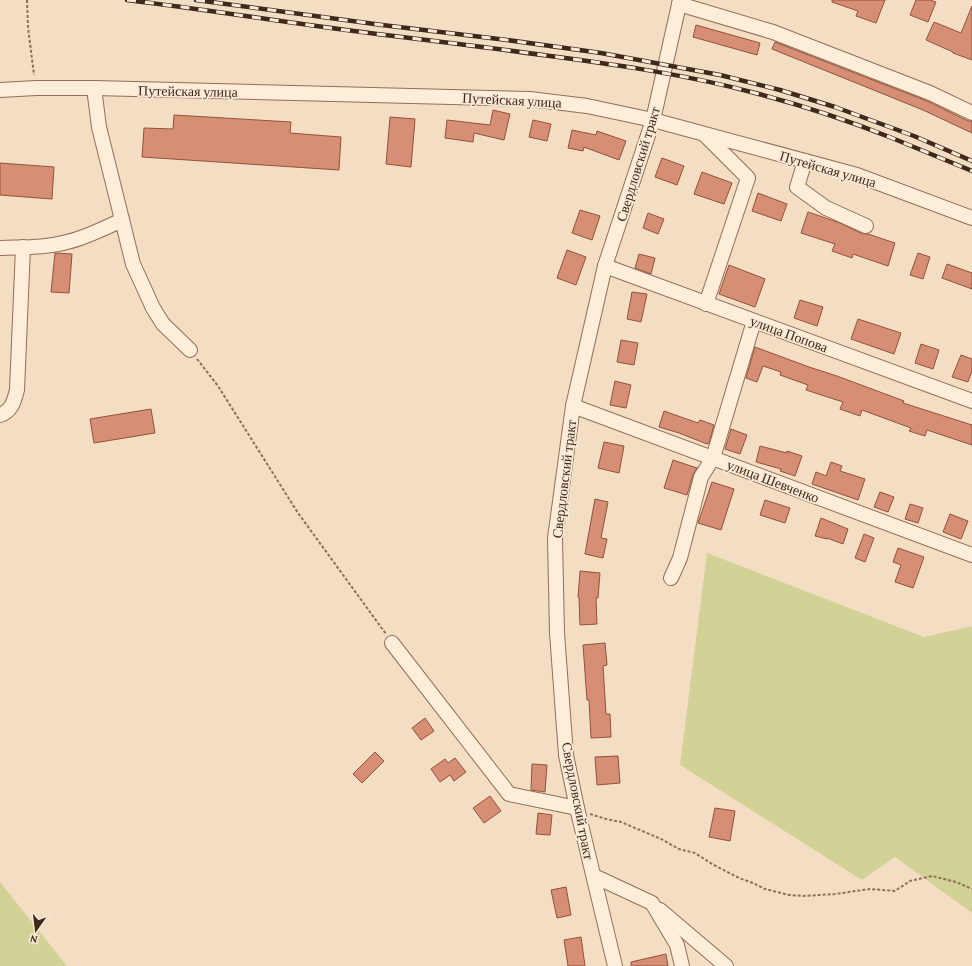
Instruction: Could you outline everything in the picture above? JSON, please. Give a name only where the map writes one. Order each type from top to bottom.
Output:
[{"type":"street","points":[[680,2],[773,32],[930,93],[972,113]]},
{"type":"street","name":"Свердловский тракт","points":[[615,966],[577,808],[566,755],[557,633],[555,538],[573,406],[605,266],[653,120],[680,2]]},
{"type":"street","name":"Путейская улица","points":[[0,90],[36,88],[94,88],[530,99],[588,106],[653,120],[857,175],[972,218]]},
{"type":"street","points":[[94,88],[98,127],[133,264],[153,308],[163,324],[190,350]]},
{"type":"street","points":[[703,134],[748,178],[706,304]]},
{"type":"street","points":[[805,161],[797,187],[826,208],[866,226]]},
{"type":"street","points":[[0,248],[37,247],[68,242],[122,220]]},
{"type":"street","points":[[0,415],[5,414],[13,404],[17,390],[23,248]]},
{"type":"street","name":"улица Попова","points":[[605,266],[972,401]]},
{"type":"street","points":[[671,578],[680,558],[701,477],[712,458],[754,321]]},
{"type":"street","name":"улица Шевченко","points":[[573,406],[972,555]]},
{"type":"street","points":[[392,643],[509,794],[577,808]]},
{"type":"street","points":[[594,876],[652,903],[726,966]]},
{"type":"street","points":[[652,903],[677,945],[682,966]]},
{"type":"path","points":[[27,0],[28,27],[36,88]]},
{"type":"path","points":[[190,350],[218,386],[298,513],[392,643]]},
{"type":"path","points":[[577,808],[606,819],[621,822],[662,839],[679,848],[695,853],[739,878],[789,895],[811,896],[870,889],[895,890],[910,881],[932,876],[956,882],[972,889]]},
{"type":"shaded area","points":[[707,553],[924,637],[972,626],[972,913],[895,857],[862,880],[680,765]]},
{"type":"shaded area","points":[[0,882],[67,966],[0,966]]},
{"type":"building","points":[[832,0],[885,0],[876,23],[856,16],[858,11],[832,2]]},
{"type":"building","points":[[916,0],[930,0],[936,2],[928,22],[910,15]]},
{"type":"building","points":[[972,6],[972,60],[926,40],[934,22],[961,33]]},
{"type":"building","points":[[696,25],[760,43],[757,55],[693,37]]},
{"type":"building","points":[[775,42],[927,101],[968,121],[972,121],[972,133],[923,110],[772,49]]},
{"type":"building","points":[[493,110],[510,114],[504,140],[474,133],[473,142],[445,138],[447,120],[490,125]]},
{"type":"building","points":[[174,115],[291,122],[290,133],[341,137],[339,170],[142,157],[144,128],[173,129]]},
{"type":"building","points":[[390,117],[415,119],[411,167],[386,164]]},
{"type":"building","points":[[533,120],[551,124],[547,141],[529,137]]},
{"type":"building","points":[[572,130],[596,135],[597,131],[626,141],[619,160],[584,147],[583,151],[568,148]]},
{"type":"building","points":[[662,158],[684,166],[677,185],[655,177]]},
{"type":"building","points":[[0,163],[54,167],[52,199],[0,195]]},
{"type":"building","points":[[702,172],[732,183],[724,204],[694,194]]},
{"type":"building","points":[[758,193],[787,204],[781,221],[752,211]]},
{"type":"building","points":[[580,210],[600,216],[592,240],[572,233]]},
{"type":"building","points":[[808,212],[840,223],[863,234],[868,234],[895,243],[888,266],[853,254],[852,258],[832,251],[835,244],[801,233]]},
{"type":"building","points":[[648,213],[664,219],[658,234],[643,228]]},
{"type":"building","points":[[567,250],[586,257],[576,285],[557,278]]},
{"type":"building","points":[[55,253],[72,254],[69,293],[51,292]]},
{"type":"building","points":[[918,253],[930,257],[923,279],[910,275]]},
{"type":"building","points":[[639,254],[655,258],[651,274],[635,268]]},
{"type":"building","points":[[947,264],[972,273],[972,289],[942,278]]},
{"type":"building","points":[[729,265],[765,279],[755,307],[719,294]]},
{"type":"building","points":[[632,292],[647,294],[641,322],[627,319]]},
{"type":"building","points":[[800,300],[823,307],[817,326],[794,318]]},
{"type":"building","points":[[858,319],[901,333],[894,354],[851,339]]},
{"type":"building","points":[[621,340],[638,343],[634,365],[617,362]]},
{"type":"building","points":[[921,344],[939,350],[933,369],[915,363]]},
{"type":"building","points":[[755,347],[904,401],[903,403],[972,425],[972,445],[927,430],[925,436],[909,431],[911,428],[862,410],[860,416],[840,409],[843,402],[806,390],[808,385],[780,375],[781,372],[763,366],[757,382],[746,378]]},
{"type":"building","points":[[961,355],[972,359],[972,371],[968,382],[952,377]]},
{"type":"building","points":[[615,381],[631,385],[626,408],[610,405]]},
{"type":"building","points":[[151,409],[155,433],[94,443],[90,419]]},
{"type":"building","points":[[664,411],[698,423],[700,420],[714,425],[709,443],[707,444],[659,427]]},
{"type":"building","points":[[731,429],[747,435],[740,454],[725,449]]},
{"type":"building","points":[[604,442],[624,446],[619,473],[598,468]]},
{"type":"building","points":[[760,446],[787,453],[787,451],[802,456],[795,476],[780,471],[781,469],[756,462]]},
{"type":"building","points":[[673,460],[697,468],[693,475],[687,495],[664,488]]},
{"type":"building","points":[[831,462],[842,466],[840,471],[865,479],[858,500],[812,484],[816,472],[826,476]]},
{"type":"building","points":[[712,482],[734,489],[721,530],[698,523]]},
{"type":"building","points":[[880,492],[894,497],[888,512],[874,507]]},
{"type":"building","points":[[595,499],[608,502],[601,538],[607,539],[603,558],[585,554]]},
{"type":"building","points":[[765,500],[790,508],[785,523],[760,515]]},
{"type":"building","points":[[910,504],[923,508],[918,523],[905,519]]},
{"type":"building","points":[[950,514],[968,521],[961,539],[943,532]]},
{"type":"building","points":[[821,518],[848,529],[843,544],[827,538],[815,536]]},
{"type":"building","points":[[864,534],[874,538],[865,562],[855,558]]},
{"type":"building","points":[[898,548],[924,557],[913,588],[895,582],[901,565],[893,562]]},
{"type":"building","points":[[580,571],[600,573],[598,598],[596,598],[597,624],[580,625],[578,597]]},
{"type":"building","points":[[605,643],[607,665],[603,666],[606,714],[610,714],[611,737],[591,738],[589,700],[587,700],[583,645]]},
{"type":"building","points":[[425,718],[434,731],[421,740],[412,728]]},
{"type":"building","points":[[375,752],[384,761],[362,783],[353,774]]},
{"type":"building","points":[[618,756],[620,783],[597,785],[595,757]]},
{"type":"building","points":[[455,758],[466,772],[454,781],[450,775],[440,782],[431,769],[445,759],[448,763]]},
{"type":"building","points":[[532,764],[547,765],[545,792],[531,790]]},
{"type":"building","points":[[490,796],[501,811],[484,823],[473,808]]},
{"type":"building","points":[[715,808],[735,811],[730,841],[709,837]]},
{"type":"building","points":[[538,813],[552,815],[550,835],[536,834]]},
{"type":"building","points":[[566,887],[571,915],[557,918],[551,890]]},
{"type":"building","points":[[581,937],[585,966],[568,966],[564,940]]},
{"type":"building","points":[[666,954],[668,966],[631,966],[631,962]]},
{"type":"railway","points":[[127,0],[602,63],[704,81],[772,98],[841,119],[972,171]]},
{"type":"railway","points":[[196,0],[601,53],[720,75],[780,90],[835,107],[914,136],[972,161]]}]
